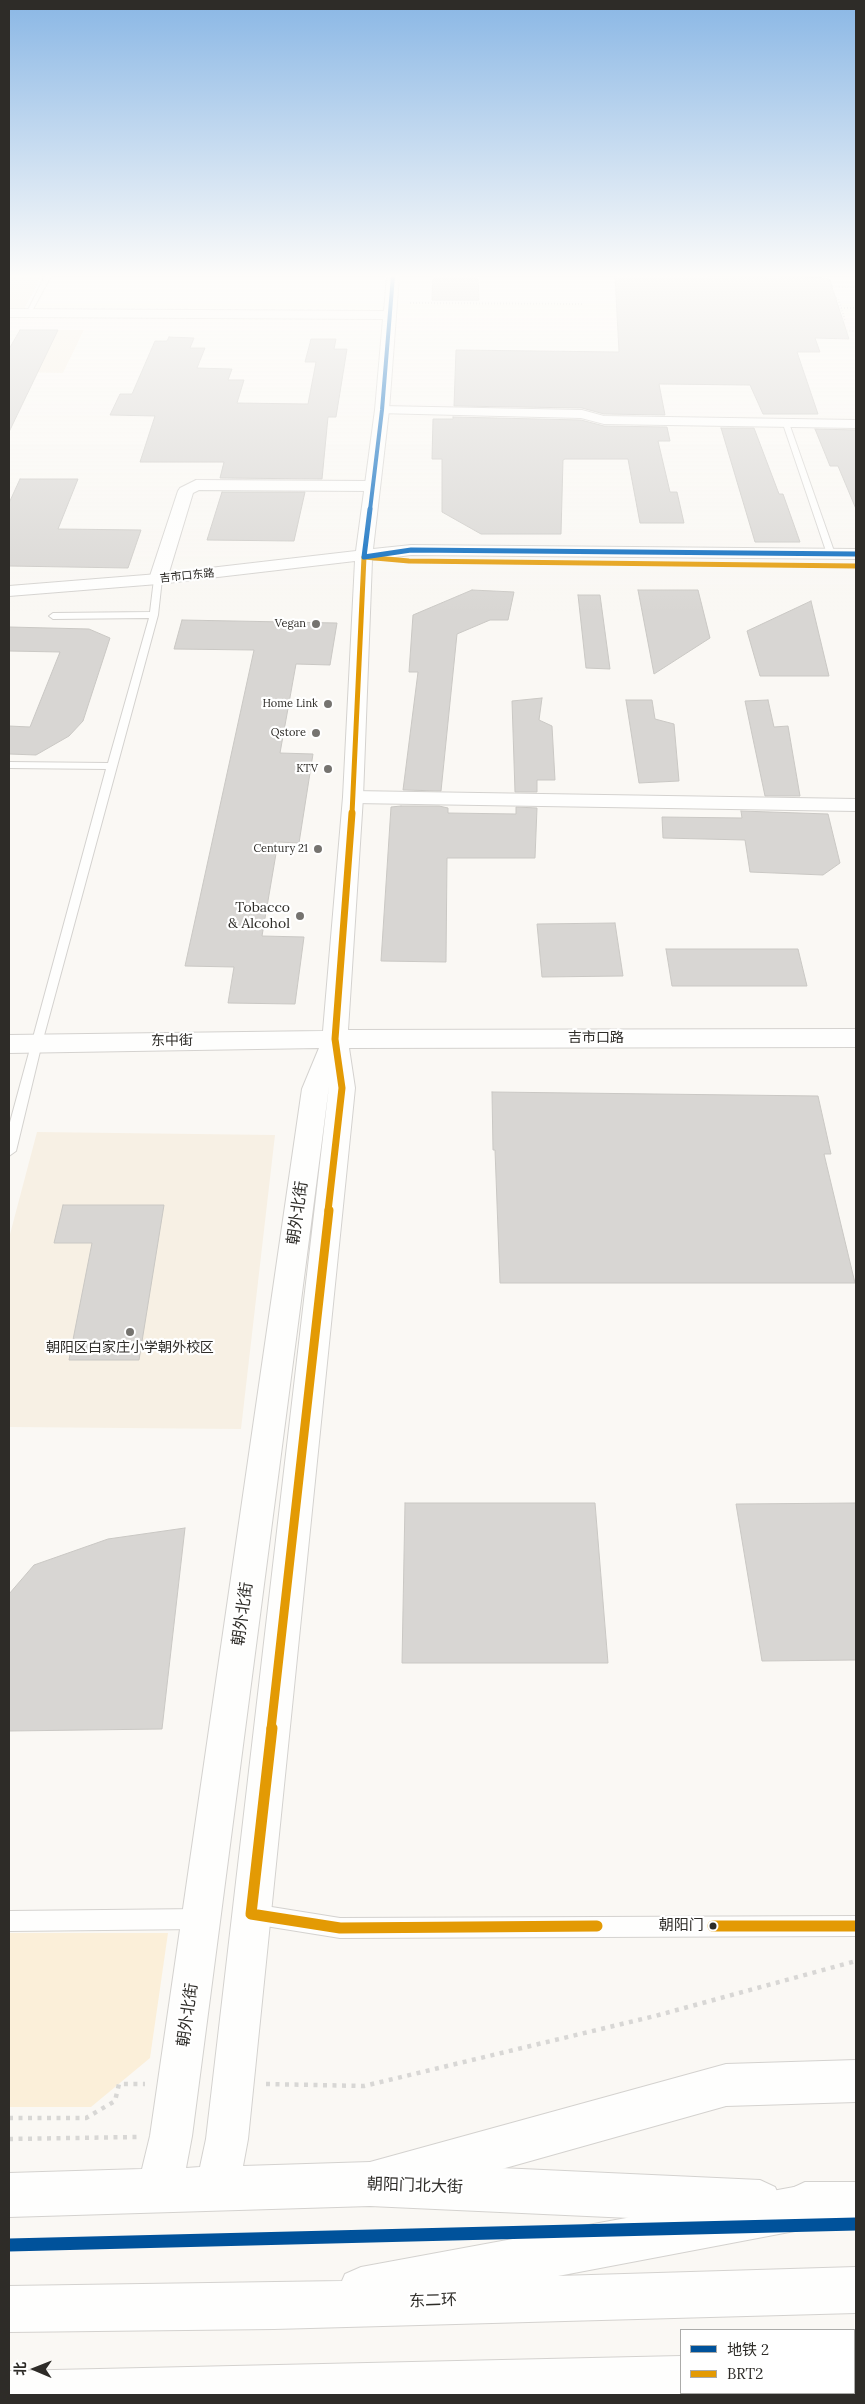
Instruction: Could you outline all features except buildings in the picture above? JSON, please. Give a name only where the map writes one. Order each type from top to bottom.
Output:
[{"type":"main road","name":"朝外北街","points":[[217,2190],[227,2139],[342,1088],[335,1039],[354,797],[364,557],[384,388]]},
{"type":"main road","points":[[382,410],[582,414],[604,420],[856,424]]},
{"type":"main road","points":[[158,579],[186,491],[196,485],[372,486]]},
{"type":"main road","name":"吉市口东路","points":[[9,591],[158,579],[364,557],[411,550],[856,554]]},
{"type":"main road","name":"吉市口东路","points":[[364,557],[408,561],[856,566]]},
{"type":"main road","points":[[354,797],[856,804]]},
{"type":"main road","name":"吉市口路","points":[[335,1039],[856,1038]]},
{"type":"main road","name":"朝外北街","points":[[159,2191],[171,2136],[315,1089],[335,1039]]},
{"type":"main road","name":"东中街","points":[[9,1044],[335,1039]]},
{"type":"main road","points":[[370,2184],[726,2085],[856,2081]]},
{"type":"main road","name":"朝阳门北大街","points":[[9,2195],[370,2184],[839,2204]]},
{"type":"main road","points":[[274,2306],[839,2204]]},
{"type":"main road","name":"东二环","points":[[9,2309],[274,2306],[856,2290]]},
{"type":"main road","points":[[9,2394],[680,2380]]},
{"type":"lane","points":[[786,423],[831,554]]},
{"type":"lane","points":[[9,1151],[36,1043],[154,615],[158,579]]},
{"type":"lane","points":[[53,616],[154,615]]},
{"type":"lane","points":[[9,765],[112,766]]},
{"type":"lane","points":[[251,1914],[340,1928],[856,1926]]},
{"type":"lane","points":[[9,1922],[201,1919]]},
{"type":"path","points":[[292,2084],[364,2086],[655,2016],[856,1961]]},
{"type":"shaded area","name":"朝阳区白家庄小学朝外校区","points":[[37,1132],[275,1135],[241,1429],[9,1427],[9,1238]]},
{"type":"shaded area","points":[[9,1933],[168,1933],[150,2058],[91,2107],[9,2107]]},
{"type":"metro line","name":"2","points":[[9,2245],[856,2224]]},
{"type":"transit line","points":[[384,388],[364,557],[411,550],[856,554]]},
{"type":"transit line","name":"BRT2","points":[[597,1926],[340,1928],[251,1914],[342,1088],[335,1039],[353,797],[364,557],[409,561],[856,566]]},
{"type":"transit line","name":"BRT2","points":[[713,1926],[856,1926]]},
{"type":"place","name":"Vegan","points":[[316,624]]},
{"type":"place","name":"Home Link","points":[[328,704]]},
{"type":"place","name":"Qstore","points":[[316,733]]},
{"type":"place","name":"KTV","points":[[328,769]]},
{"type":"place","name":"Century 21","points":[[318,849]]},
{"type":"place","name":"Tobacco & Alcohol","points":[[300,916]]},
{"type":"place","name":"朝阳区白家庄小学朝外校区","points":[[130,1332]]},
{"type":"place","name":"朝阳门","points":[[713,1926]]}]
